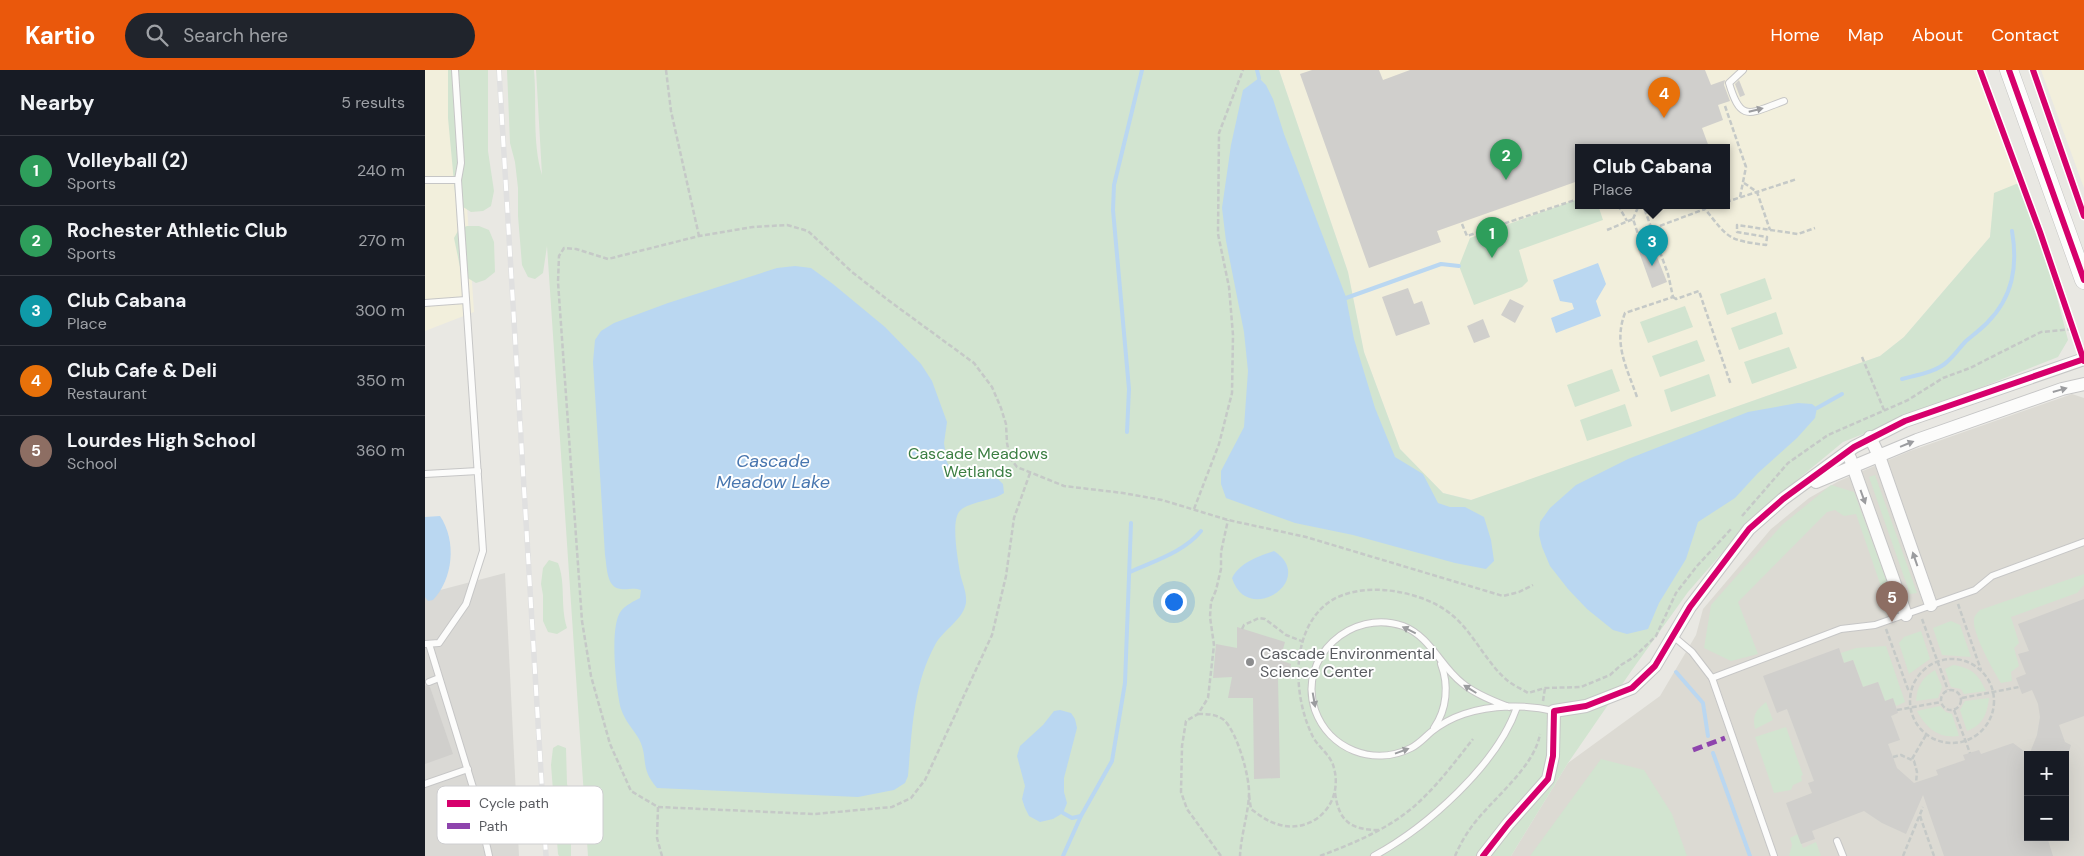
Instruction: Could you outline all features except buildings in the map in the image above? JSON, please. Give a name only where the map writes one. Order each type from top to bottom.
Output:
[{"type":"main road","points":[[2009,70],[2084,280]]},
{"type":"street","points":[[1483,856],[1508,824],[1548,779],[1553,756],[1547,709],[1587,706],[1632,688],[1655,666],[1690,607],[1749,529],[1783,499],[1870,437],[1905,421],[2084,359]]},
{"type":"street","points":[[1783,499],[1828,475],[1917,440],[2062,389],[2084,384]]},
{"type":"street","points":[[1870,437],[1879,456],[1931,605]]},
{"type":"street","points":[[1848,451],[1906,615]]},
{"type":"lane","points":[[455,70],[461,163],[457,180],[483,551],[466,604],[439,643],[427,644],[473,786]]},
{"type":"lane","points":[[1743,70],[1729,83],[1735,102],[1741,110],[1751,113],[1784,101]]},
{"type":"lane","points":[[425,180],[457,180]]},
{"type":"lane","points":[[425,303],[466,300]]},
{"type":"lane","points":[[425,474],[477,471]]},
{"type":"lane","points":[[1711,678],[1841,629],[1883,622],[1975,590],[1992,576],[2084,542]]},
{"type":"lane","points":[[1430,733],[1442,712],[1445,700],[1444,673],[1431,647],[1416,633],[1393,623],[1372,622],[1350,628],[1332,641],[1318,660],[1312,681],[1313,704],[1318,717],[1331,736],[1350,750],[1369,756],[1390,756],[1412,748],[1447,721],[1465,714],[1509,707],[1547,709]]},
{"type":"lane","points":[[1673,636],[1702,663],[1711,678],[1774,856]]},
{"type":"lane","points":[[1439,660],[1462,683],[1488,699],[1509,707]]},
{"type":"lane","points":[[429,682],[439,678]]},
{"type":"lane","points":[[1374,856],[1409,834],[1448,802],[1500,743],[1517,707]]},
{"type":"lane","points":[[425,784],[468,769]]},
{"type":"lane","points":[[1837,841],[1843,856]]},
{"type":"path","points":[[666,70],[671,111],[699,236]]},
{"type":"path","points":[[1193,510],[1219,444],[1232,393],[1233,335],[1229,287],[1218,234],[1219,133],[1243,70]]},
{"type":"path","points":[[1725,106],[1746,167],[1740,197]]},
{"type":"path","points":[[1730,201],[1797,178]]},
{"type":"path","points":[[1743,183],[1757,192],[1770,230]]},
{"type":"path","points":[[1462,224],[1467,236],[1575,199]]},
{"type":"path","points":[[1620,209],[1627,221]]},
{"type":"path","points":[[1637,209],[1633,219],[1638,234],[1705,209],[1725,235],[1738,241],[1766,245],[1767,237],[1737,232],[1737,225],[1798,234],[1815,228]]},
{"type":"path","points":[[1644,209],[1668,274],[1673,297]]},
{"type":"path","points":[[1607,230],[1633,219]]},
{"type":"path","points":[[1030,473],[1014,518],[1006,576],[992,635],[925,780],[911,798],[892,807],[814,814],[658,807],[631,791],[610,744],[591,676],[582,621],[558,268],[559,256],[564,248],[576,249],[609,259],[699,236],[753,228],[787,225],[807,231],[881,294],[974,363],[991,387],[1001,408],[1006,424],[1010,458],[1017,467],[1064,486],[1162,500],[1227,520],[1306,537],[1503,596],[1519,592],[1533,585]]},
{"type":"path","points":[[1637,397],[1620,348],[1621,322],[1625,313],[1673,297],[1676,299],[1699,291],[1731,385]]},
{"type":"path","points":[[2070,320],[2076,336]]},
{"type":"path","points":[[1861,356],[1884,410],[1908,400],[1943,378],[1970,368],[2041,332],[2073,328]]},
{"type":"path","points":[[1221,856],[1187,809],[1181,792],[1183,732],[1186,721],[1198,714],[1208,698],[1211,683],[1214,645],[1210,617],[1211,602],[1221,569],[1221,552],[1227,520]]},
{"type":"path","points":[[1380,830],[1366,830],[1354,827],[1342,818],[1337,806],[1334,789],[1335,769],[1331,759],[1318,745],[1303,712],[1298,673],[1304,642],[1310,623],[1319,610],[1332,599],[1346,593],[1382,589],[1418,598],[1435,605],[1452,615],[1509,681],[1528,692],[1545,688],[1581,687],[1610,675],[1621,665]]},
{"type":"path","points":[[1955,596],[1981,671]]},
{"type":"path","points":[[1919,610],[1948,690]]},
{"type":"path","points":[[1243,629],[1244,625],[1252,620],[1265,619],[1286,636],[1304,642]]},
{"type":"path","points":[[1883,622],[1910,694]]},
{"type":"path","points":[[1948,658],[1962,659],[1975,665],[1985,675],[1993,692],[1992,715],[1985,727],[1975,737],[1965,741],[1948,743],[1934,740],[1926,735],[1914,721],[1910,708],[1910,694],[1914,680],[1923,669],[1937,661],[1948,658]]},
{"type":"path","points":[[1961,698],[2019,687]]},
{"type":"path","points":[[1455,856],[1470,829],[1525,764],[1534,750],[1547,709],[1545,688]]},
{"type":"path","points":[[1948,690],[1957,691],[1961,698],[1960,706],[1954,710],[1944,708],[1941,702],[1942,696],[1948,690]]},
{"type":"path","points":[[1897,710],[1941,702]]},
{"type":"path","points":[[1954,710],[1969,753]]},
{"type":"path","points":[[1198,714],[1212,714],[1223,719],[1232,730],[1245,770],[1251,809],[1260,816],[1273,823],[1296,827],[1322,817],[1334,789]]},
{"type":"path","points":[[1912,759],[1926,735]]},
{"type":"path","points":[[1319,856],[1359,840],[1398,819],[1425,796],[1473,740]]},
{"type":"path","points":[[1893,757],[1901,755],[1912,759],[1917,772],[1916,783]]},
{"type":"path","points":[[1241,856],[1241,842],[1249,795]]},
{"type":"path","points":[[658,807],[657,838],[662,856]]},
{"type":"path","points":[[1903,856],[1923,807]]},
{"type":"path","points":[[1920,815],[1934,856]]},
{"type":"shaded area","points":[[425,70],[458,70],[474,312],[425,331]]},
{"type":"shaded area","points":[[1279,70],[1978,70],[2018,184],[1995,193],[1990,237],[1904,337],[1880,356],[1472,500],[1443,493],[1400,449],[1364,352],[1348,272]]},
{"type":"shaded area","points":[[2041,70],[2084,70],[2084,188]]},
{"type":"shaded area","points":[[2072,394],[2084,398],[2084,856],[1511,856],[1568,763],[1660,696],[1696,635],[1703,609],[1771,529],[1809,498],[1839,481],[1910,451]]},
{"type":"shaded area","points":[[505,573],[516,786],[437,786],[437,844],[518,844],[519,856],[425,856],[425,594]]},
{"type":"green space","points":[[448,70],[488,70],[488,151],[494,191],[491,206],[483,211],[471,212],[460,205],[455,193],[448,118]]},
{"type":"green space","name":"Cascade Meadows Wetlands","points":[[507,70],[534,70],[536,136],[542,175],[536,70],[1279,70],[1348,272],[1364,352],[1400,449],[1443,493],[1471,500],[1880,356],[1904,337],[1990,237],[1994,193],[2021,182],[2040,232],[2068,340],[2058,357],[1843,442],[1756,514],[1688,592],[1632,670],[1568,763],[1511,856],[588,856],[587,844],[603,844],[603,786],[583,786],[547,246],[543,273],[535,279],[528,277],[522,265],[518,188],[515,162],[510,143]]},
{"type":"green space","points":[[1575,200],[1575,209],[1599,209],[1603,220],[1519,250],[1528,281],[1522,287],[1474,305],[1459,266],[1470,238]]},
{"type":"green space","points":[[467,226],[479,226],[489,230],[494,242],[495,272],[485,280],[476,283],[466,277],[460,267],[454,238],[459,229]]},
{"type":"green space","points":[[1765,278],[1772,299],[1727,315],[1720,294]]},
{"type":"green space","points":[[1685,306],[1693,327],[1648,343],[1640,322]]},
{"type":"green space","points":[[1776,312],[1783,334],[1739,350],[1731,328]]},
{"type":"green space","points":[[1697,340],[1705,361],[1660,377],[1652,356]]},
{"type":"green space","points":[[1789,347],[1797,368],[1752,384],[1744,362]]},
{"type":"green space","points":[[1612,369],[1620,391],[1575,407],[1567,385]]},
{"type":"green space","points":[[1709,374],[1716,396],[1671,412],[1664,390]]},
{"type":"green space","points":[[1625,404],[1632,426],[1587,441],[1580,420]]},
{"type":"green space","points":[[1875,475],[1917,593],[1910,594],[1869,477]]},
{"type":"green space","points":[[1831,485],[1854,492],[1891,593],[1889,602],[1882,606],[1878,605],[1878,601],[1885,598],[1856,514],[1844,516],[1835,510],[1827,512],[1738,602],[1758,654],[1731,661],[1704,648],[1711,605],[1782,525]]},
{"type":"green space","points":[[549,560],[558,563],[562,578],[567,628],[557,634],[548,632],[543,621],[541,584],[543,568]]},
{"type":"green space","points":[[2084,574],[2084,585],[2077,593],[2011,617],[2019,643],[2014,648],[2019,666],[2011,672],[2012,681],[2001,683],[1976,634],[1974,620],[1977,613],[1980,610]]},
{"type":"green space","points":[[1951,621],[1960,625],[1971,657],[1942,655],[1933,628]]},
{"type":"green space","points":[[1921,631],[1930,659],[1909,674],[1899,643],[1904,637]]},
{"type":"green space","points":[[1886,646],[1905,702],[1896,706],[1893,699],[1885,701],[1878,682],[1863,687],[1853,660],[1844,663],[1841,653],[1856,648]]},
{"type":"green space","points":[[1953,665],[1974,673],[1986,691],[1964,694],[1961,689],[1951,687],[1945,669]]},
{"type":"green space","points":[[1935,670],[1942,687],[1938,698],[1916,701],[1921,683]]},
{"type":"green space","points":[[1989,698],[1983,718],[1977,726],[1967,731],[1960,710],[1965,701]]},
{"type":"green space","points":[[1766,702],[1773,720],[1755,729],[1754,720],[1756,713]]},
{"type":"green space","points":[[1940,706],[1946,712],[1952,714],[1959,736],[1939,734],[1929,727],[1917,711]]},
{"type":"green space","points":[[1786,727],[1803,775],[1801,776],[1802,781],[1793,785],[1791,790],[1774,793],[1755,737]]},
{"type":"green space","points":[[558,745],[566,748],[568,786],[553,786],[551,765],[553,748]]},
{"type":"green space","points":[[1601,759],[1644,770],[1672,814],[1687,856],[1530,856]]},
{"type":"green space","points":[[1798,834],[1803,848],[1816,842],[1821,856],[1789,856],[1792,845],[1790,838]]},
{"type":"green space","points":[[557,844],[571,844],[571,856],[559,856]]},
{"type":"water","points":[[1259,78],[1266,85],[1273,99],[1284,134],[1346,297],[1354,339],[1375,408],[1395,457],[1423,474],[1438,503],[1450,507],[1465,507],[1484,517],[1491,540],[1494,561],[1486,569],[1455,563],[1353,535],[1295,523],[1226,498],[1221,484],[1221,471],[1244,427],[1248,371],[1244,332],[1226,241],[1222,208],[1231,145],[1243,90]]},
{"type":"water","points":[[1598,263],[1606,284],[1596,301],[1601,316],[1556,333],[1551,318],[1574,309],[1572,303],[1560,301],[1553,280]]},
{"type":"water","name":"Cascade Meadow Lake","points":[[795,266],[811,268],[833,284],[885,327],[921,364],[932,381],[947,422],[944,443],[947,462],[952,472],[960,475],[998,479],[1003,484],[1004,493],[967,506],[959,512],[957,517],[955,533],[966,603],[961,615],[935,645],[922,676],[915,709],[908,776],[905,783],[894,790],[858,797],[657,788],[651,781],[646,769],[639,739],[621,709],[617,688],[614,644],[617,619],[623,609],[640,598],[641,590],[616,588],[610,581],[607,570],[593,362],[595,340],[601,331],[614,323],[668,303],[777,268]]},
{"type":"water","points":[[1798,403],[1812,404],[1817,408],[1815,418],[1735,498],[1698,522],[1686,559],[1659,603],[1648,629],[1627,634],[1613,630],[1587,609],[1550,566],[1539,535],[1540,522],[1550,508],[1576,485],[1628,459],[1748,412]]},
{"type":"water","points":[[440,516],[449,537],[451,548],[450,560],[445,582],[433,600],[428,601],[425,597],[425,517]]},
{"type":"water","points":[[1274,551],[1285,562],[1288,574],[1284,585],[1275,594],[1263,599],[1251,599],[1240,592],[1232,578],[1239,568],[1262,555]]},
{"type":"water","points":[[1060,710],[1071,713],[1077,728],[1064,778],[1064,792],[1067,803],[1063,813],[1053,819],[1040,822],[1029,816],[1025,808],[1022,799],[1025,786],[1017,756],[1020,746],[1043,725],[1054,711]]},
{"type":"waterway","points":[[1127,432],[1129,389],[1113,210],[1114,185],[1142,70]]},
{"type":"waterway","points":[[1257,70],[1259,78]]},
{"type":"waterway","points":[[1902,379],[1926,373],[1943,365],[1996,313],[2008,292],[2014,269],[2012,231]]},
{"type":"waterway","points":[[1346,298],[1441,264],[1459,266]]},
{"type":"waterway","points":[[1817,408],[1842,394]]},
{"type":"waterway","points":[[1063,856],[1081,816],[1112,761],[1125,683],[1131,523]]},
{"type":"waterway","points":[[1130,572],[1159,560],[1186,545],[1201,531]]},
{"type":"waterway","points":[[1676,672],[1703,703],[1708,736]]},
{"type":"waterway","points":[[1713,753],[1750,856]]},
{"type":"waterway","points":[[1063,813],[1072,818],[1081,816]]},
{"type":"railway","points":[[499,70],[542,786]]},
{"type":"railway","points":[[545,844],[546,856]]},
{"type":"marked path","points":[[1693,750],[1725,738]]},
{"type":"cycle path","points":[[1980,70],[2040,232],[2084,361]]},
{"type":"cycle path","points":[[2009,70],[2084,280]]},
{"type":"cycle path","points":[[2033,70],[2084,216]]},
{"type":"cycle path","points":[[1483,856],[1508,824],[1548,779],[1553,756],[1554,711],[1586,706],[1632,688],[1655,666],[1690,607],[1749,529],[1783,499],[1854,447],[1905,421],[2084,359]]},
{"type":"place","name":"Club Cafe & Deli","points":[[1664,118]]},
{"type":"place","name":"Rochester Athletic Club","points":[[1506,180]]},
{"type":"place","name":"Volleyball (2)","points":[[1492,258]]},
{"type":"place","name":"Club Cabana","points":[[1652,266]]},
{"type":"place","name":"Lourdes High School","points":[[1892,622]]},
{"type":"place","name":"Cascade Environmental Science Center","points":[[1250,662]]}]
